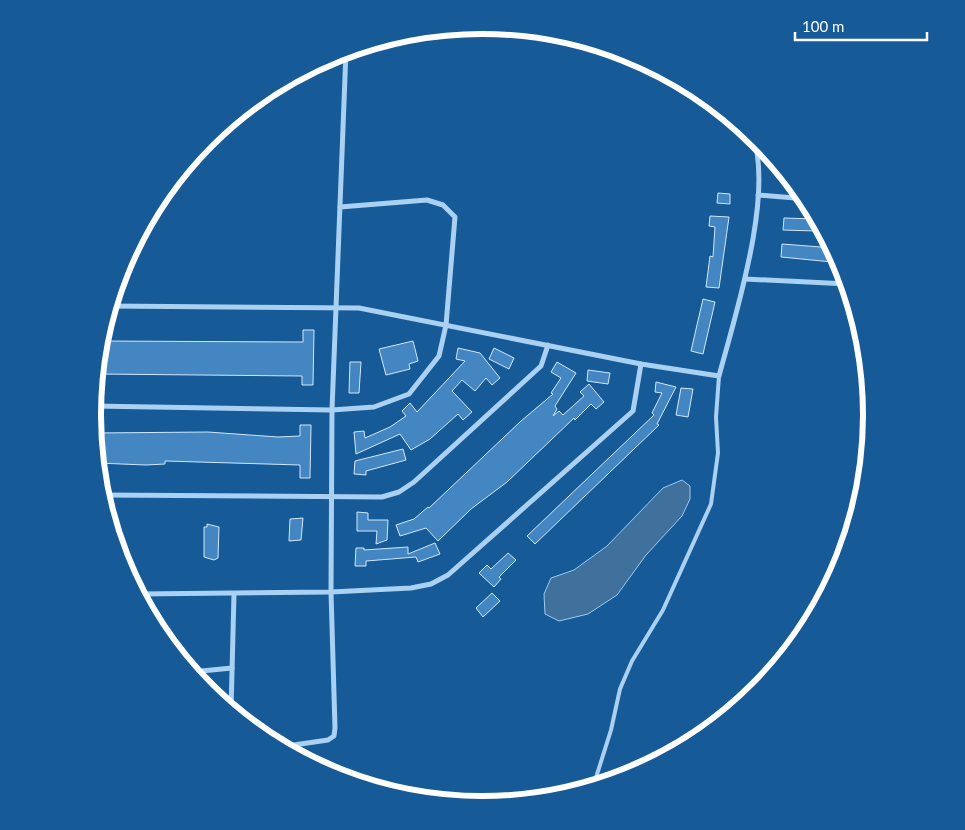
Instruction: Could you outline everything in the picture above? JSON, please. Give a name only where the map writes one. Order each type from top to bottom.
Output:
[{"type":"street","points":[[292,745],[328,740],[334,736],[331,592],[332,410],[346,60]]},
{"type":"street","points":[[117,306],[358,308],[641,364],[718,376],[745,279],[758,196],[760,164],[756,150]]},
{"type":"street","points":[[758,196],[796,198]]},
{"type":"street","points":[[101,406],[332,410],[374,407],[409,394],[439,356],[446,325],[455,217],[443,205],[427,200],[340,206]]},
{"type":"street","points":[[745,279],[841,284]]},
{"type":"street","points":[[110,495],[332,495],[382,497],[399,492],[414,482],[541,366],[548,345]]},
{"type":"street","points":[[146,594],[331,592],[411,588],[431,584],[448,575],[633,411],[641,364]]},
{"type":"street","points":[[231,702],[234,594]]},
{"type":"street","points":[[201,671],[232,668]]},
{"type":"lane","points":[[596,779],[611,730],[620,689],[632,661],[662,610],[711,504],[718,453],[716,417],[718,376]]},
{"type":"water","points":[[682,480],[690,486],[690,499],[682,516],[646,555],[617,595],[588,614],[559,621],[545,614],[544,594],[551,578],[574,570],[607,546],[663,488]]},
{"type":"building","points":[[718,193],[730,194],[730,204],[717,203]]},
{"type":"building","points":[[710,216],[729,217],[719,288],[706,287],[710,256],[713,257],[715,227],[709,226]]},
{"type":"building","points":[[784,218],[810,219],[816,231],[783,230]]},
{"type":"building","points":[[782,244],[825,247],[832,262],[781,257]]},
{"type":"building","points":[[703,299],[715,302],[703,354],[691,351]]},
{"type":"building","points":[[303,330],[314,330],[313,385],[302,385],[302,376],[104,374],[109,341],[303,342]]},
{"type":"building","points":[[413,341],[418,361],[409,364],[410,369],[386,375],[379,349]]},
{"type":"building","points":[[458,348],[480,353],[500,378],[492,385],[486,378],[475,391],[462,380],[452,391],[472,412],[463,420],[458,414],[430,439],[411,450],[400,434],[356,454],[354,432],[364,431],[365,438],[390,427],[406,416],[402,411],[410,403],[417,412],[465,361],[456,359]]},
{"type":"building","points":[[494,348],[514,358],[509,369],[489,359]]},
{"type":"building","points":[[350,362],[361,362],[359,393],[349,393]]},
{"type":"building","points":[[557,362],[576,373],[555,406],[557,409],[553,416],[559,411],[563,415],[584,396],[580,392],[589,384],[604,402],[596,409],[591,404],[575,420],[574,418],[507,482],[471,509],[438,541],[426,528],[400,536],[396,525],[414,519],[429,508],[521,421],[553,394],[551,393],[561,378],[551,372]]},
{"type":"building","points":[[588,370],[610,373],[608,384],[587,381]]},
{"type":"building","points":[[656,382],[676,387],[657,424],[659,425],[535,544],[527,536],[654,415],[652,413],[662,393],[655,392]]},
{"type":"building","points":[[681,388],[693,389],[688,417],[676,415]]},
{"type":"building","points":[[300,425],[311,425],[310,478],[300,478],[300,465],[165,461],[165,464],[146,465],[105,463],[102,433],[208,432],[278,437],[300,436]]},
{"type":"building","points":[[403,449],[406,460],[366,471],[366,475],[354,474],[355,461]]},
{"type":"building","points":[[357,512],[368,513],[368,520],[388,520],[387,540],[376,544],[377,531],[357,531]]},
{"type":"building","points":[[303,518],[301,540],[289,541],[290,519]]},
{"type":"building","points":[[207,524],[219,527],[218,558],[214,560],[204,557],[204,527],[207,527]]},
{"type":"building","points":[[435,543],[440,554],[418,562],[416,557],[366,561],[366,566],[355,566],[356,548],[364,548],[364,550],[408,547],[408,554]]},
{"type":"building","points":[[508,553],[516,560],[499,577],[501,579],[494,587],[479,573],[487,565],[491,569]]},
{"type":"building","points":[[492,593],[500,601],[483,617],[476,608]]}]
